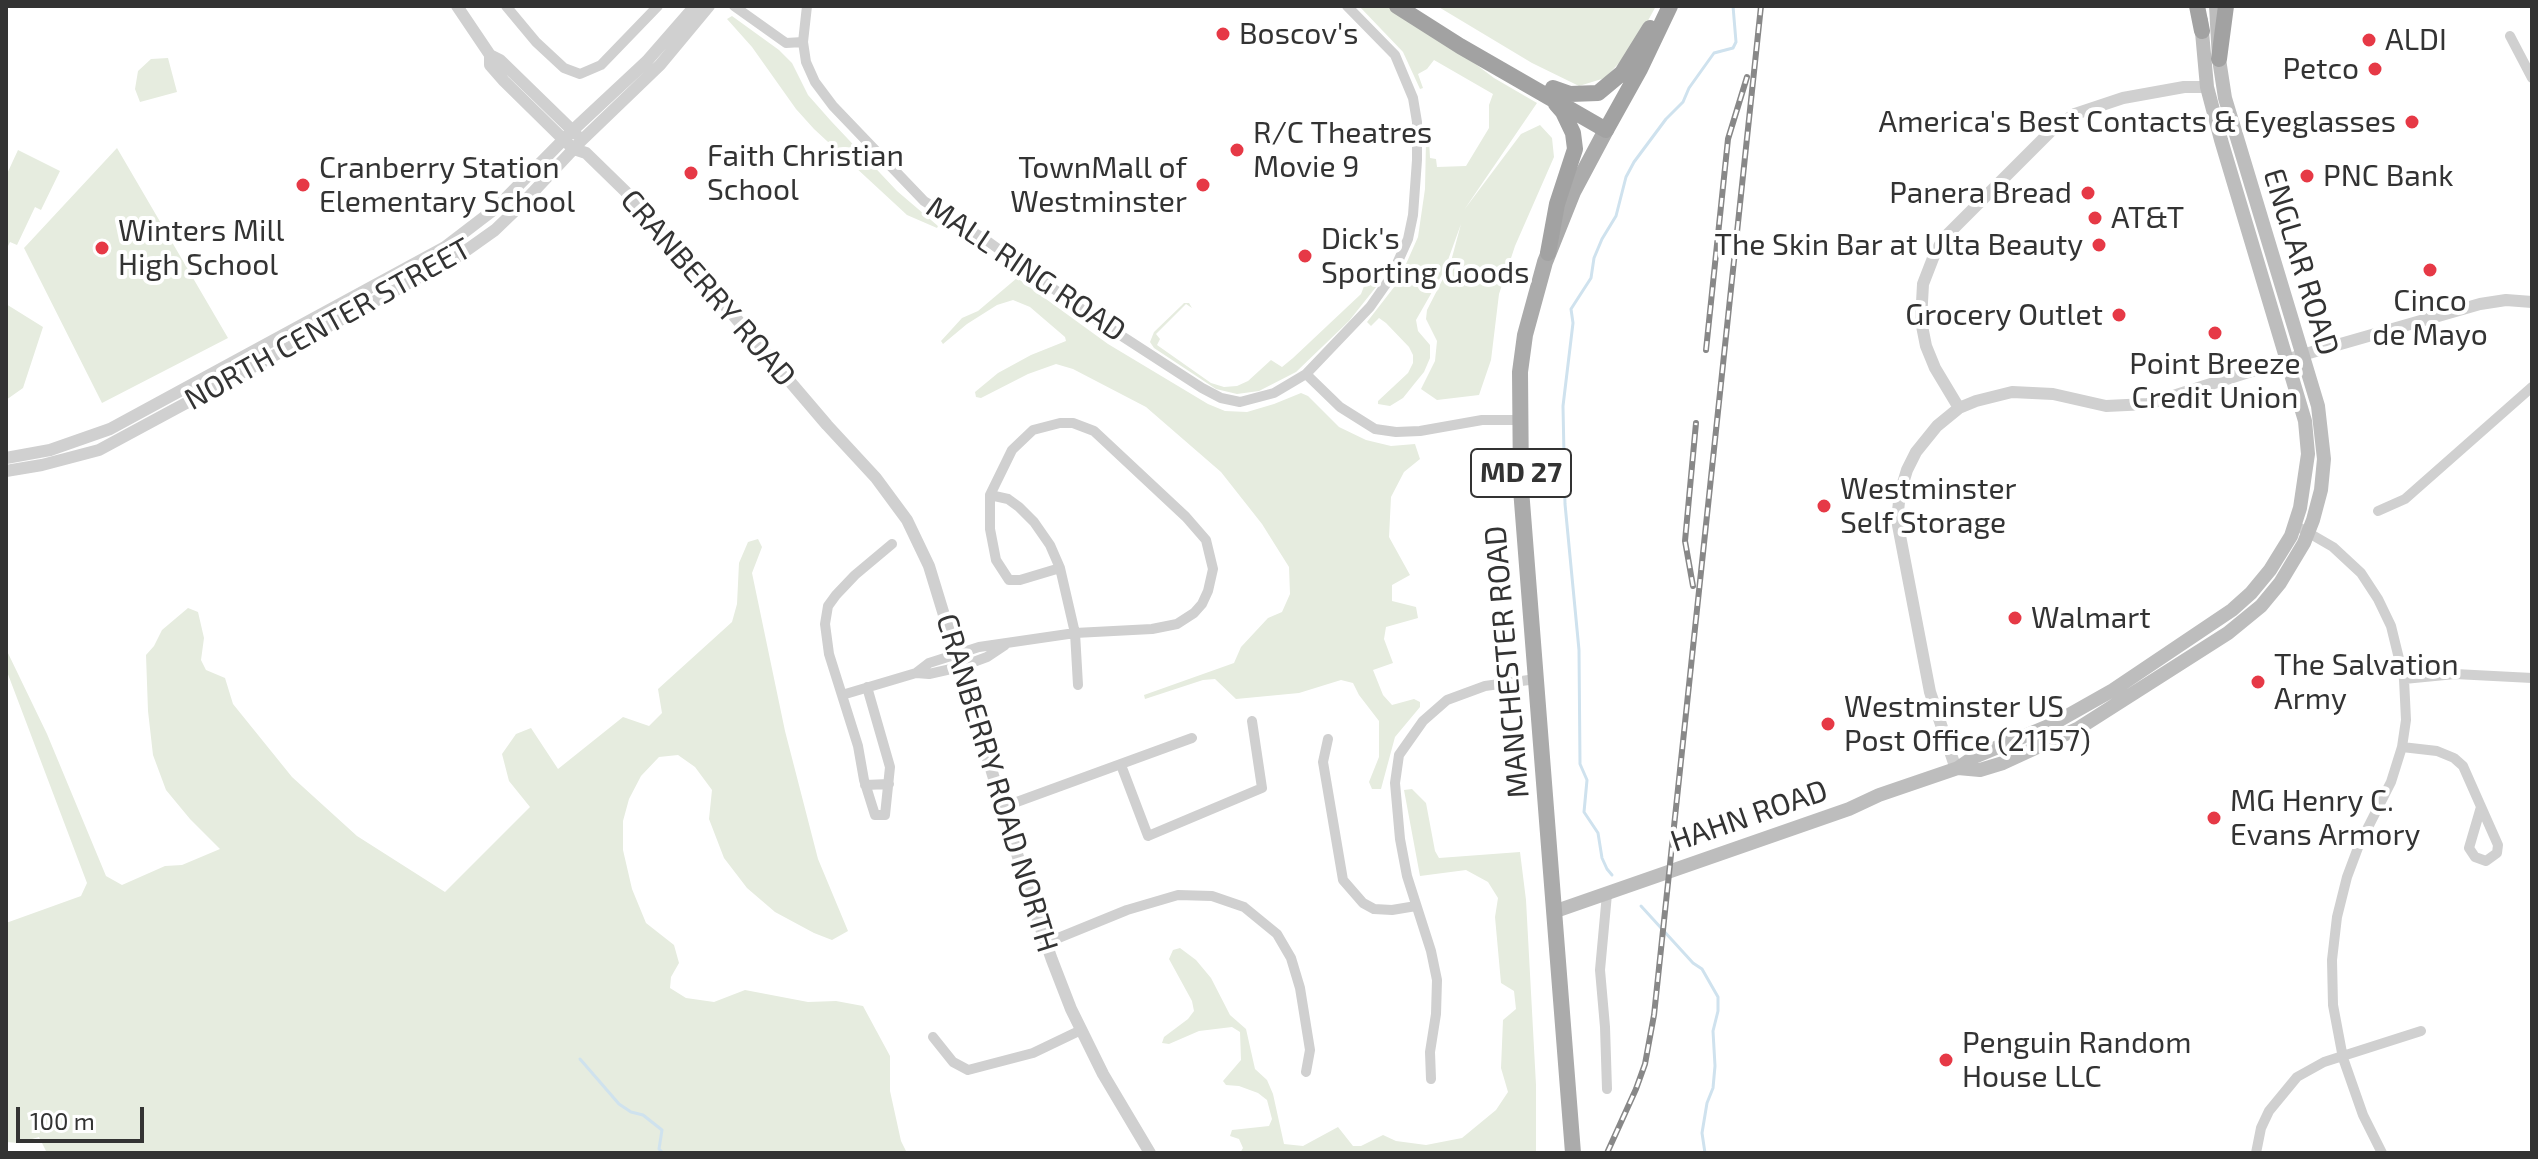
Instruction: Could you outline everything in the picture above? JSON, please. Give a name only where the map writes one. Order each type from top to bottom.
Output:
[{"type":"highway","points":[[1397,6],[1447,38],[1551,93],[1582,96],[1598,93],[1622,73],[1662,6]]},
{"type":"highway","points":[[1412,6],[1608,126]]},
{"type":"highway","name":"MANCHESTER ROAD","points":[[1608,126],[1670,6]]},
{"type":"highway","points":[[2199,6],[2202,31]]},
{"type":"highway","points":[[2219,59],[2226,6]]},
{"type":"highway","points":[[1548,253],[1557,204],[1575,149],[1573,133],[1551,93]]},
{"type":"main road","name":"ENGLAR ROAD","points":[[2216,6],[2225,98],[2295,358],[2305,421],[2308,454],[2306,481],[2295,525]]},
{"type":"main road","name":"ENGLAR ROAD","points":[[2202,31],[2207,87],[2224,152],[2295,358],[2318,406],[2324,459],[2321,490],[2309,532]]},
{"type":"main road","name":"MANCHESTER ROAD","points":[[1573,1153],[1522,502],[1520,372],[1525,335],[1548,253],[1573,192],[1608,126]]},
{"type":"main road","name":"HAHN ROAD","points":[[1556,911],[1849,809],[1879,795],[1957,768],[1974,757],[2051,725],[2113,690],[2232,610],[2270,570],[2295,525]]},
{"type":"main road","name":"HAHN ROAD","points":[[1957,768],[1980,770],[2003,763],[2079,728],[2217,641],[2249,617],[2270,595],[2290,569],[2309,532]]},
{"type":"street","name":"CRANBERRY ROAD","points":[[457,6],[490,55],[490,65],[625,191],[827,425]]},
{"type":"street","points":[[506,6],[536,42],[564,68],[580,74],[601,65],[658,6]]},
{"type":"street","name":"NORTH CENTER STREET","points":[[6,471],[99,450],[457,257],[495,230],[695,6]]},
{"type":"street","name":"NORTH CENTER STREET","points":[[6,458],[50,450],[110,429],[445,247],[575,143],[660,65],[709,6]]},
{"type":"street","points":[[734,6],[786,43],[803,42]]},
{"type":"street","name":"MALL RING ROAD","points":[[807,6],[803,42],[810,72],[823,95],[915,193],[1094,318],[1214,395],[1227,400],[1246,401],[1263,397],[1306,374],[1345,336],[1381,292],[1403,252],[1413,215],[1417,122],[1410,87],[1401,65],[1387,45],[1347,6]]},
{"type":"street","points":[[2510,36],[2532,78]]},
{"type":"street","points":[[1959,408],[1936,370],[1926,346],[1921,321],[1923,284],[1928,267],[1944,238],[2053,129],[2075,114],[2123,98],[2184,87],[2207,87]]},
{"type":"street","points":[[1957,768],[1930,692],[1897,520],[1900,493],[1916,452],[1937,426],[1959,408],[1999,393],[2026,391],[2106,406],[2138,406],[2480,304],[2506,300],[2532,302]]},
{"type":"street","points":[[1306,374],[1340,407],[1375,429],[1420,431],[1482,420],[1519,420]]},
{"type":"street","points":[[2378,511],[2405,499],[2532,387]]},
{"type":"street","points":[[916,673],[924,666],[979,647],[1075,633],[1166,628],[1185,620],[1202,604],[1212,580],[1213,561],[1206,540],[1193,523],[1108,442],[1094,431],[1073,423],[1053,424],[1024,436],[1004,463],[990,495],[993,550],[1000,569],[1012,582],[1060,568]]},
{"type":"street","name":"CRANBERRY ROAD NORTH","points":[[827,425],[876,478],[907,520],[929,566],[1046,943],[1081,1030],[1150,1153]]},
{"type":"street","points":[[990,495],[1008,499],[1028,515],[1050,545],[1060,568],[1075,633],[1078,685]]},
{"type":"street","points":[[2295,525],[2343,554],[2369,584],[2391,626],[2404,679],[2406,720],[2402,747],[2391,782],[2353,860],[2337,917],[2332,984],[2343,1058],[2363,1115],[2382,1153]]},
{"type":"street","points":[[867,687],[890,767],[885,815],[875,815],[865,785],[858,746],[829,654],[825,614],[836,595],[855,575],[892,544]]},
{"type":"street","points":[[842,695],[916,673],[929,674],[960,667],[987,657],[1005,645]]},
{"type":"street","points":[[2404,679],[2455,674],[2532,678]]},
{"type":"street","points":[[1431,1079],[1430,1052],[1437,1005],[1437,980],[1407,876],[1396,809],[1397,765],[1406,743],[1423,721],[1447,700],[1485,686],[1536,679]]},
{"type":"street","points":[[1121,765],[1148,836],[1262,788],[1252,721]]},
{"type":"street","points":[[1003,807],[1192,738]]},
{"type":"street","points":[[1328,739],[1323,762],[1343,880],[1352,894],[1374,909],[1416,906]]},
{"type":"street","points":[[2402,747],[2437,751],[2454,758],[2463,766],[2498,845],[2497,853],[2486,861],[2475,857],[2469,848],[2481,807]]},
{"type":"street","points":[[865,785],[889,784]]},
{"type":"street","points":[[1607,894],[1600,970],[1607,1089]]},
{"type":"street","points":[[1046,943],[1127,910],[1178,895],[1212,896],[1244,907],[1277,934],[1291,958],[1300,988],[1310,1050],[1306,1072]]},
{"type":"street","points":[[933,1037],[953,1062],[968,1070],[1033,1053],[1081,1030]]},
{"type":"street","points":[[2256,1153],[2261,1128],[2285,1089],[2309,1069],[2421,1031]]},
{"type":"shaded area","points":[[1359,6],[1390,6],[1445,41],[1494,78],[1537,103],[1464,210],[1521,134],[1540,125],[1552,138],[1554,157],[1515,246],[1499,294],[1491,360],[1479,395],[1437,400],[1421,389],[1435,361],[1437,341],[1426,319],[1427,310],[1450,265],[1461,224],[1444,271],[1416,320],[1418,331],[1430,345],[1430,358],[1424,372],[1403,398],[1390,406],[1378,404],[1378,401],[1408,373],[1413,355],[1386,323],[1379,318],[1371,326],[1367,322],[1398,282],[1418,237],[1425,189],[1426,141],[1429,140],[1430,158],[1436,159],[1437,167],[1466,166],[1489,128],[1489,105],[1493,94],[1434,60],[1418,74],[1423,88],[1420,89],[1403,52]]},
{"type":"shaded area","points":[[1437,6],[1656,6],[1633,48],[1605,78],[1579,86],[1532,63]]},
{"type":"shaded area","points":[[732,16],[792,63],[808,95],[897,191],[937,228],[907,215],[814,129],[727,19]]},
{"type":"shaded area","points":[[168,58],[177,92],[140,102],[135,89],[138,71],[151,59]]},
{"type":"shaded area","points":[[117,148],[228,338],[102,403],[24,248]]},
{"type":"shaded area","points":[[18,150],[60,171],[41,210],[35,207],[17,245],[10,242],[6,250],[6,176]]},
{"type":"shaded area","points":[[1376,273],[1380,276],[1380,282],[1349,321],[1296,372],[1259,391],[1237,394],[1216,389],[1154,348],[1150,342],[1154,332],[1184,303],[1189,303],[1192,308],[1186,304],[1156,334],[1160,339],[1157,345],[1211,383],[1224,387],[1237,386],[1248,381],[1271,360],[1282,367],[1361,294],[1368,276]]},
{"type":"shaded area","points":[[1017,278],[1108,344],[1208,404],[1225,411],[1247,412],[1301,393],[1308,396],[1339,427],[1366,440],[1391,446],[1415,444],[1420,459],[1404,472],[1391,497],[1389,537],[1410,575],[1392,585],[1392,601],[1416,607],[1418,618],[1386,627],[1384,639],[1393,663],[1373,670],[1383,695],[1392,705],[1414,699],[1420,702],[1420,707],[1395,737],[1381,789],[1372,789],[1369,782],[1379,757],[1379,721],[1353,683],[1341,680],[1299,693],[1236,699],[1215,679],[1145,699],[1144,695],[1234,663],[1241,647],[1268,618],[1282,612],[1290,594],[1289,567],[1262,524],[1221,472],[1146,407],[1073,369],[1056,364],[1028,374],[981,398],[976,397],[975,392],[998,373],[1066,341],[1030,307],[1013,300],[997,305],[943,344],[941,341],[962,318],[978,311]]},
{"type":"shaded area","points":[[6,304],[43,327],[23,388],[6,400]]},
{"type":"shaded area","points":[[758,539],[762,547],[752,573],[785,731],[818,859],[848,931],[832,940],[814,933],[775,912],[747,888],[724,858],[709,819],[712,790],[695,767],[678,755],[659,757],[641,776],[629,799],[623,821],[623,850],[632,889],[646,923],[674,945],[679,963],[671,977],[670,988],[686,998],[714,1002],[745,990],[808,1002],[836,1001],[863,1006],[890,1056],[890,1091],[901,1141],[907,1153],[47,1153],[39,1137],[18,1143],[6,1142],[6,923],[81,896],[87,883],[6,669],[6,649],[47,734],[106,876],[122,885],[165,866],[182,865],[220,849],[166,790],[153,755],[146,655],[162,630],[188,608],[198,612],[204,638],[201,660],[206,670],[225,678],[233,704],[292,777],[357,836],[445,892],[530,807],[509,781],[502,754],[516,734],[531,728],[558,769],[623,717],[649,726],[662,713],[658,689],[732,622],[737,604],[739,563],[748,542]]},
{"type":"shaded area","points":[[1412,789],[1426,803],[1439,858],[1520,852],[1526,900],[1536,1085],[1536,1153],[1240,1153],[1243,1148],[1239,1139],[1230,1136],[1232,1130],[1269,1126],[1272,1119],[1267,1100],[1258,1093],[1226,1085],[1223,1081],[1241,1060],[1240,1032],[1232,1027],[1199,1031],[1169,1044],[1162,1043],[1164,1037],[1194,1011],[1192,1001],[1169,959],[1173,950],[1180,948],[1196,960],[1211,978],[1230,1015],[1246,1029],[1255,1069],[1267,1080],[1273,1094],[1284,1144],[1303,1146],[1338,1127],[1353,1146],[1361,1146],[1383,1135],[1396,1141],[1426,1145],[1462,1138],[1496,1110],[1508,1092],[1501,1068],[1503,1020],[1516,1009],[1514,991],[1501,983],[1495,917],[1498,898],[1488,882],[1466,870],[1420,876],[1404,790]]},
{"type":"waterway","points":[[1612,875],[1602,858],[1598,833],[1584,812],[1587,780],[1580,764],[1579,650],[1565,504],[1563,406],[1573,323],[1571,309],[1591,278],[1594,258],[1616,216],[1626,177],[1634,162],[1666,119],[1683,102],[1689,88],[1714,53],[1733,48],[1736,42],[1733,6]]},
{"type":"waterway","points":[[1641,906],[1702,969],[1718,997],[1713,1031],[1713,1088],[1702,1133],[1705,1153]]},
{"type":"waterway","points":[[580,1059],[619,1104],[643,1115],[662,1130],[659,1149],[663,1153]]},
{"type":"railway","points":[[1607,1153],[1645,1064],[1654,1015],[1761,6]]},
{"type":"railway","points":[[1706,350],[1728,139],[1747,77]]},
{"type":"railway","points":[[1693,586],[1685,541],[1696,423]]},
{"type":"place","name":"Boscov's","points":[[1223,34]]},
{"type":"place","name":"ALDI","points":[[2369,40]]},
{"type":"place","name":"Petco","points":[[2375,69]]},
{"type":"place","name":"America's Best Contacts & Eyeglasses","points":[[2412,122]]},
{"type":"place","name":"R/C Theatres Movie 9","points":[[1237,150]]},
{"type":"place","name":"Faith Christian School","points":[[691,173]]},
{"type":"place","name":"PNC Bank","points":[[2307,176]]},
{"type":"place","name":"Cranberry Station Elementary School","points":[[303,185]]},
{"type":"place","name":"TownMall of Westminster","points":[[1203,185]]},
{"type":"place","name":"Panera Bread","points":[[2088,193]]},
{"type":"place","name":"AT&T","points":[[2095,218]]},
{"type":"place","name":"The Skin Bar at Ulta Beauty","points":[[2099,245]]},
{"type":"place","name":"Winters Mill High School","points":[[102,248]]},
{"type":"place","name":"Dick's Sporting Goods","points":[[1305,256]]},
{"type":"place","name":"Cinco de Mayo","points":[[2430,270]]},
{"type":"place","name":"Grocery Outlet","points":[[2119,315]]},
{"type":"place","name":"Point Breeze Credit Union","points":[[2215,333]]},
{"type":"place","name":"Westminster Self Storage","points":[[1824,506]]},
{"type":"place","name":"Walmart","points":[[2015,618]]},
{"type":"place","name":"The Salvation Army","points":[[2258,682]]},
{"type":"place","name":"Westminster US Post Office (21157)","points":[[1828,724]]},
{"type":"place","name":"MG Henry C. Evans Armory","points":[[2214,818]]},
{"type":"place","name":"Penguin Random House LLC","points":[[1946,1060]]}]
